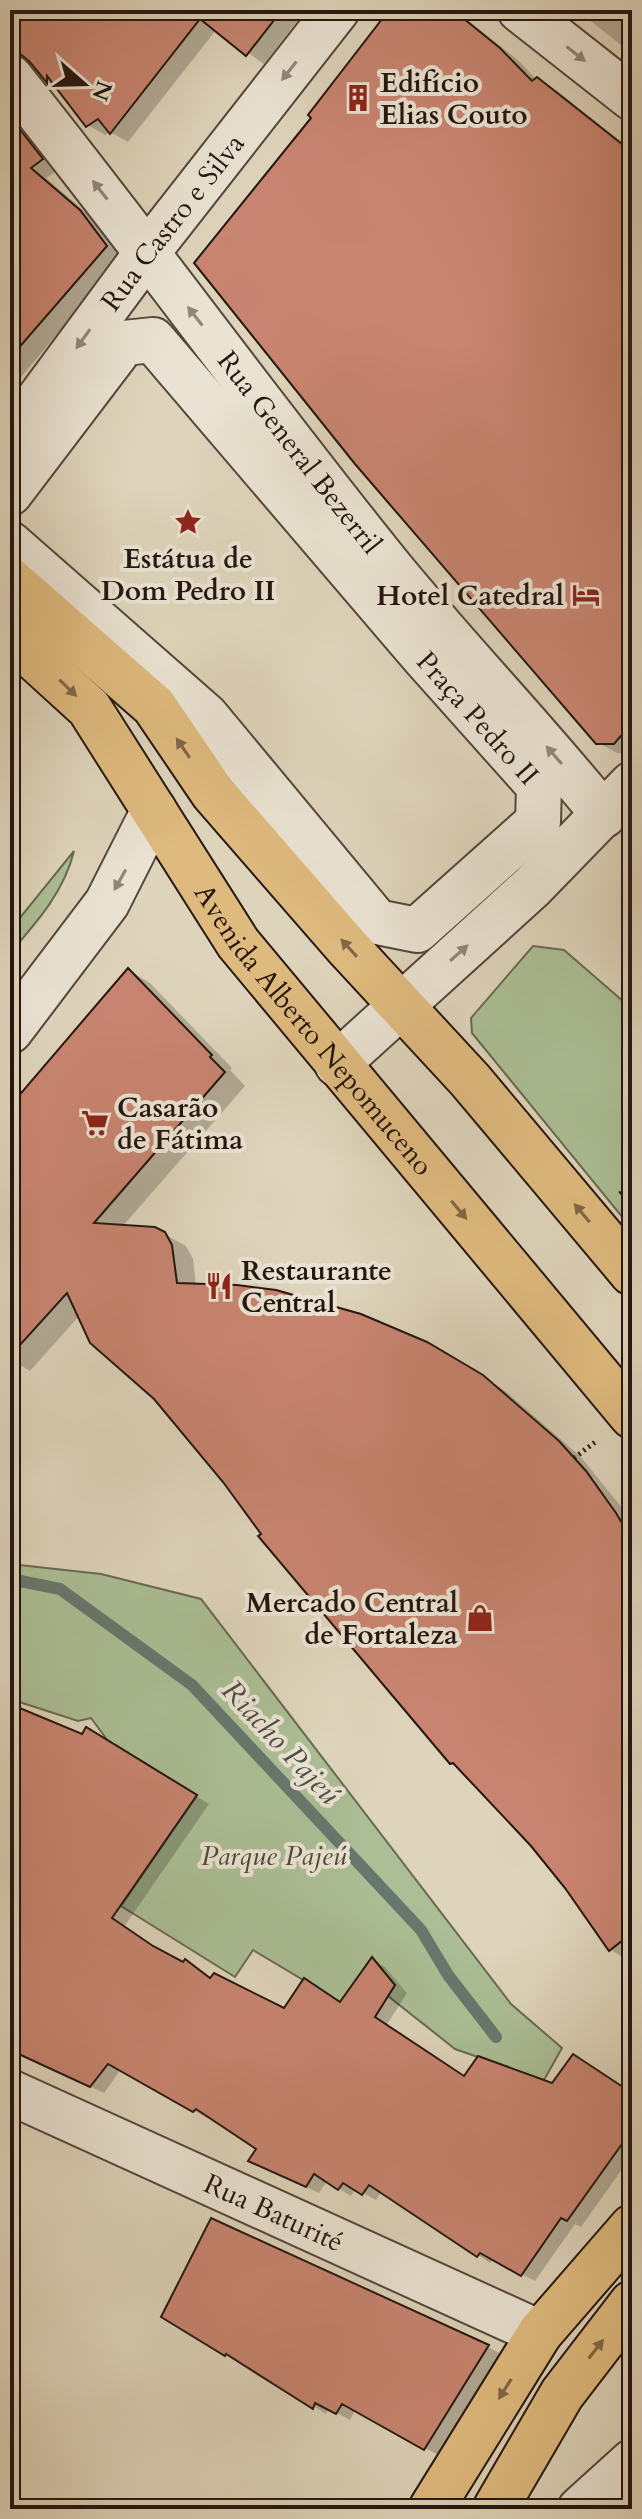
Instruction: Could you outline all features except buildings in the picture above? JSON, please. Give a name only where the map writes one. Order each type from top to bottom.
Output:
[{"type":"main road","points":[[10,580],[154,706],[213,793],[470,1080],[632,1273]]},
{"type":"main road","name":"Avenida Alberto Nepomuceno","points":[[10,636],[89,708],[238,943],[337,1064],[616,1428]]},
{"type":"main road","points":[[431,2509],[540,2333],[632,2227]]},
{"type":"main road","points":[[495,2509],[562,2394],[632,2303]]},
{"type":"street","name":"Rua Castro e Silva","points":[[10,438],[146,254],[337,10]]},
{"type":"street","points":[[520,10],[632,98]]},
{"type":"street","name":"Rua General Bezerril","points":[[10,77],[107,198],[146,254],[391,568],[618,800]]},
{"type":"street","name":"Praça Pedro II","points":[[10,493],[124,343],[153,340],[423,656],[539,786],[538,822],[417,930],[377,922],[206,716],[10,544]]},
{"type":"street","points":[[337,1064],[532,887],[618,800]]},
{"type":"street","points":[[10,1031],[107,903],[154,810]]},
{"type":"street","name":"Rua Baturité","points":[[10,2092],[540,2333]]},
{"type":"street","points":[[580,2509],[632,2462]]},
{"type":"path","points":[[574,1458],[616,1428]]},
{"type":"green space","points":[[74,851],[56,893],[10,953],[10,930]]},
{"type":"green space","points":[[533,946],[564,950],[632,1009],[632,1229],[472,1033],[471,1018]]},
{"type":"green space","name":"Parque Pajeú","points":[[10,1564],[101,1574],[201,1599],[511,2004],[562,2048],[544,2080],[455,2049],[388,1996],[395,1985],[372,1958],[340,2002],[253,1950],[235,1977],[121,1906],[197,1795],[108,1741],[91,1718],[78,1721],[10,1699]]},
{"type":"waterway","name":"Riacho Pajeú","points":[[10,1579],[60,1589],[192,1685],[421,1930],[448,1975],[496,2037]]},
{"type":"place","name":"Edifício Elias Couto","points":[[358,98]]},
{"type":"place","name":"Estátua de Dom Pedro II","points":[[188,522]]},
{"type":"place","name":"Hotel Catedral","points":[[586,595]]},
{"type":"place","name":"Casarão de Fátima","points":[[95,1123]]},
{"type":"place","name":"Restaurante Central","points":[[219,1286]]},
{"type":"place","name":"Mercado Central de Fortaleza","points":[[480,1618]]}]
